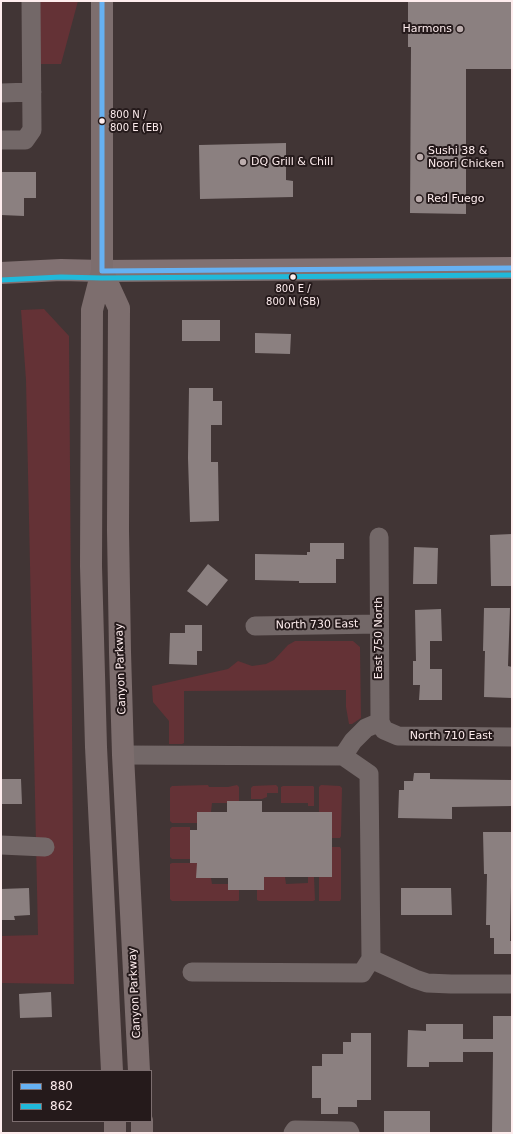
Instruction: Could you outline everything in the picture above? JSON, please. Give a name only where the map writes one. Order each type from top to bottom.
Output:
[{"type":"highway","name":"Canyon Parkway","points":[[102,1],[102,271],[92,310],[91,566],[96,747],[112,1070]]},
{"type":"highway","name":"Canyon Parkway","points":[[102,271],[119,308],[118,565],[123,755],[139,1070]]},
{"type":"highway","points":[[115,1122],[115,1133]]},
{"type":"highway","points":[[142,1122],[142,1133]]},
{"type":"main road","points":[[1,273],[61,270],[512,268]]},
{"type":"street","points":[[1,140],[25,140],[32,130],[31,1]]},
{"type":"street","points":[[1,93],[32,92]]},
{"type":"street","name":"East 750 North","points":[[379,537],[380,624],[385,728]]},
{"type":"street","name":"North 730 East","points":[[254,626],[380,624]]},
{"type":"street","points":[[343,756],[353,741],[366,728],[385,728]]},
{"type":"street","name":"North 710 East","points":[[385,728],[398,736],[512,737]]},
{"type":"street","points":[[123,755],[343,756],[369,774],[371,959],[362,973],[192,972]]},
{"type":"street","points":[[1,845],[45,847]]},
{"type":"street","points":[[371,959],[414,979],[427,983],[512,984]]},
{"type":"street","points":[[293,1133],[295,1130],[348,1131],[350,1133]]},
{"type":"shaded area","points":[[23,1],[78,1],[61,64],[24,64]]},
{"type":"shaded area","points":[[44,309],[69,336],[74,984],[1,983],[1,936],[38,935],[26,380],[21,310]]},
{"type":"shaded area","points":[[295,641],[353,641],[360,647],[361,718],[352,724],[349,724],[346,707],[346,690],[184,691],[184,743],[169,744],[169,721],[153,702],[152,686],[228,669],[238,661],[252,666],[266,664],[274,660],[288,645]]},
{"type":"shaded area","points":[[208,785],[209,787],[228,787],[237,785],[239,787],[239,801],[212,803],[211,812],[197,812],[197,823],[172,823],[170,821],[170,788],[172,786]]},
{"type":"shaded area","points":[[276,785],[278,787],[278,793],[267,793],[267,797],[262,799],[251,799],[251,788],[253,786]]},
{"type":"shaded area","points":[[321,785],[340,786],[342,788],[340,838],[332,838],[332,812],[319,812],[319,787]]},
{"type":"shaded area","points":[[313,786],[314,806],[308,806],[308,803],[281,803],[281,787]]},
{"type":"shaded area","points":[[172,827],[190,827],[190,859],[172,859],[170,857],[170,829]]},
{"type":"shaded area","points":[[332,847],[340,847],[341,849],[341,899],[340,901],[319,901],[319,877],[332,877]]},
{"type":"shaded area","points":[[197,863],[197,877],[211,878],[212,884],[228,884],[228,890],[239,890],[239,900],[172,901],[170,899],[170,864]]},
{"type":"shaded area","points":[[264,877],[285,877],[286,884],[308,883],[308,877],[314,877],[315,900],[259,901],[257,900],[257,890],[264,890]]},
{"type":"building","points":[[408,1],[512,1],[512,69],[466,69],[466,214],[410,213],[411,47],[408,47]]},
{"type":"building","name":"DQ Grill & Chill","points":[[286,143],[286,180],[293,181],[293,197],[200,199],[199,145]]},
{"type":"building","points":[[1,172],[36,172],[36,198],[24,198],[24,216],[1,215]]},
{"type":"building","points":[[182,320],[220,320],[220,341],[182,341]]},
{"type":"building","points":[[255,333],[291,334],[290,354],[255,353]]},
{"type":"building","points":[[189,388],[213,388],[213,401],[222,401],[222,425],[211,425],[211,462],[218,462],[219,521],[190,522],[188,458]]},
{"type":"building","points":[[512,534],[512,586],[491,586],[490,535]]},
{"type":"building","points":[[310,543],[344,543],[344,559],[336,559],[336,583],[299,583],[299,581],[255,580],[255,554],[307,555],[307,552],[310,552]]},
{"type":"building","points":[[414,547],[438,548],[437,584],[413,584]]},
{"type":"building","points":[[208,564],[228,580],[207,606],[187,591]]},
{"type":"building","points":[[484,608],[510,608],[508,666],[512,667],[512,698],[484,697]]},
{"type":"building","points":[[441,609],[442,641],[430,641],[430,669],[442,669],[442,700],[419,700],[420,685],[413,685],[413,661],[416,661],[415,610]]},
{"type":"building","points":[[185,625],[202,625],[202,651],[197,651],[197,665],[169,664],[170,633],[185,633]]},
{"type":"building","points":[[414,773],[430,773],[430,779],[512,780],[512,806],[452,807],[452,819],[398,818],[399,790],[404,790],[404,781],[413,781]]},
{"type":"building","points":[[1,779],[21,779],[22,804],[1,804]]},
{"type":"building","points":[[227,801],[262,801],[262,812],[332,812],[332,877],[264,877],[264,890],[228,890],[228,878],[196,878],[197,863],[190,863],[190,830],[197,830],[197,812],[227,812]]},
{"type":"building","points":[[483,832],[512,832],[510,941],[512,941],[512,954],[494,954],[494,938],[490,938],[490,925],[486,925],[487,874],[484,874]]},
{"type":"building","points":[[29,888],[30,915],[14,916],[15,920],[1,920],[1,889]]},
{"type":"building","points":[[401,888],[451,888],[452,915],[401,915]]},
{"type":"building","points":[[51,992],[52,1017],[20,1018],[19,994]]},
{"type":"building","points":[[493,1016],[512,1016],[512,1133],[492,1133],[493,1052],[463,1052],[463,1062],[429,1062],[429,1067],[407,1067],[408,1030],[426,1031],[426,1024],[463,1024],[463,1039],[493,1039]]},
{"type":"building","points":[[351,1033],[371,1033],[371,1100],[357,1100],[357,1107],[338,1107],[338,1114],[321,1114],[321,1098],[312,1098],[312,1066],[322,1066],[322,1054],[343,1054],[343,1042],[351,1042]]},
{"type":"building","points":[[384,1111],[430,1111],[430,1133],[384,1133]]},
{"type":"transit line","name":"880","points":[[102,1],[102,271]]},
{"type":"transit line","name":"880","points":[[102,271],[512,268]]},
{"type":"transit line","name":"862","points":[[1,280],[61,277],[512,275]]},
{"type":"place","name":"Harmons","points":[[460,29]]},
{"type":"place","name":"800 N / 800 E (EB)","points":[[102,121]]},
{"type":"place","name":"Sushi 38 & Noori Chicken","points":[[420,157]]},
{"type":"place","name":"DQ Grill & Chill","points":[[243,162]]},
{"type":"place","name":"Red Fuego","points":[[419,199]]},
{"type":"place","name":"800 E / 800 N (SB)","points":[[293,277]]}]
